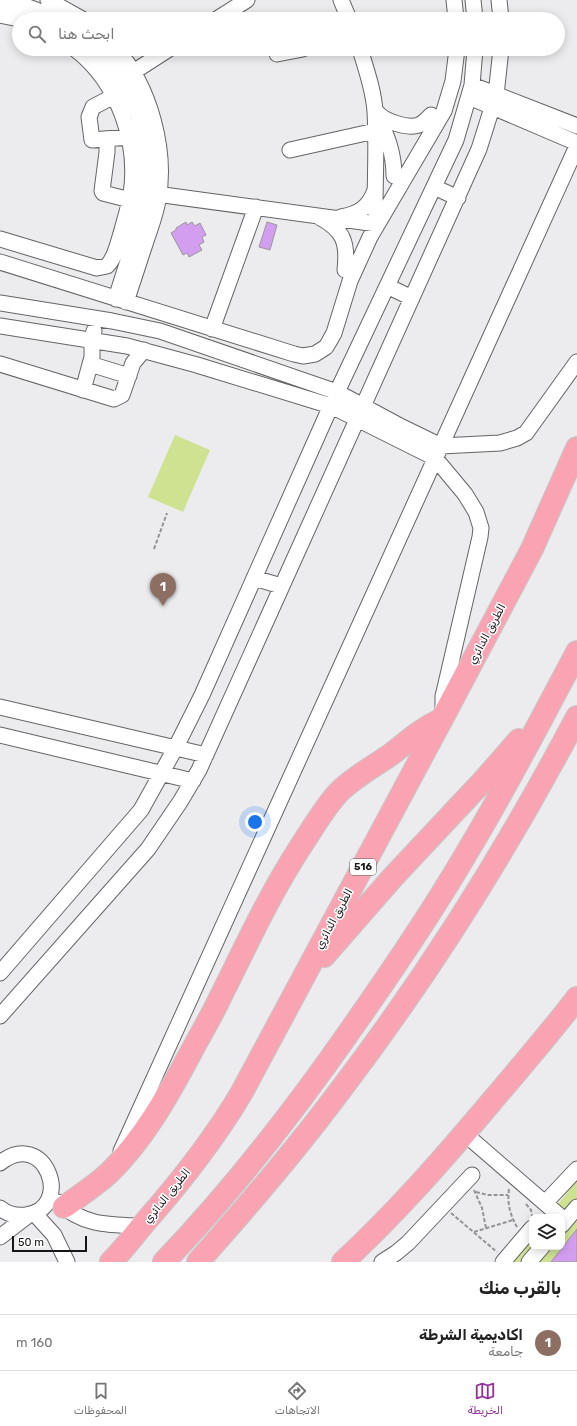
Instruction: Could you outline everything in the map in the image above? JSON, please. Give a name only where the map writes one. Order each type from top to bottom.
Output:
[{"type":"highway","name":"الطريق الدائري","points":[[111,1262],[170,1193],[227,1118],[253,1073],[532,549],[577,448]]},
{"type":"highway","name":"516","points":[[164,1262],[187,1238],[261,1152],[368,1006],[431,911],[467,853],[550,704],[577,652]]},
{"type":"highway","name":"516","points":[[302,979],[329,952],[393,877],[484,780],[550,704]]},
{"type":"highway","points":[[198,1262],[238,1218],[306,1135],[407,999],[491,870],[577,717]]},
{"type":"highway","points":[[57,1201],[91,1188],[113,1169],[149,1126],[180,1074],[284,872],[330,804],[343,788],[359,775],[393,753],[421,730],[443,718]]},
{"type":"highway","points":[[343,1262],[416,1188],[465,1134],[577,998]]},
{"type":"street","points":[[48,0],[69,12]]},
{"type":"street","points":[[228,12],[247,0]]},
{"type":"street","points":[[341,0],[346,12]]},
{"type":"street","points":[[446,0],[448,12]]},
{"type":"street","points":[[454,0],[455,12]]},
{"type":"street","points":[[473,0],[474,12]]},
{"type":"street","points":[[499,0],[500,12]]},
{"type":"street","points":[[0,1],[27,7],[40,12]]},
{"type":"street","points":[[0,15],[27,7]]},
{"type":"street","points":[[0,238],[90,266],[103,268],[112,261],[130,200],[132,177],[129,137],[114,96],[99,74],[82,56]]},
{"type":"street","points":[[104,56],[127,76]]},
{"type":"street","points":[[119,56],[127,76],[142,130],[152,193],[140,218],[122,296]]},
{"type":"street","points":[[127,76],[158,56]]},
{"type":"street","points":[[362,56],[367,71],[375,111],[374,219]]},
{"type":"street","points":[[0,262],[122,296],[214,325],[294,354],[309,356],[320,351],[326,347],[334,333],[353,275],[374,219],[394,176],[431,115],[442,90],[448,56]]},
{"type":"street","points":[[214,325],[303,346],[313,344],[322,336],[326,329],[345,270],[374,219],[444,111],[453,81],[456,56]]},
{"type":"street","points":[[0,973],[141,810],[163,773],[202,695],[337,392],[456,140],[470,91],[474,56]]},
{"type":"street","points":[[0,1016],[148,849],[193,780],[206,755],[479,149],[495,101],[500,56]]},
{"type":"street","points":[[470,91],[495,101],[577,126]]},
{"type":"street","points":[[114,96],[93,107],[89,117],[92,140],[129,137]]},
{"type":"street","points":[[495,101],[577,143]]},
{"type":"street","points":[[375,111],[387,121],[407,126],[419,125],[431,115]]},
{"type":"street","points":[[375,111],[392,151],[394,176]]},
{"type":"street","points":[[290,150],[375,131]]},
{"type":"street","points":[[107,139],[107,158],[102,191],[103,193],[130,200]]},
{"type":"street","points":[[113,1169],[577,146]]},
{"type":"street","points":[[434,187],[458,198]]},
{"type":"street","points":[[337,218],[363,209],[372,199],[375,190]]},
{"type":"street","points":[[152,193],[337,218],[374,219]]},
{"type":"street","points":[[214,325],[256,207]]},
{"type":"street","points":[[314,215],[340,232],[344,239],[347,257],[345,270]]},
{"type":"street","points":[[0,252],[122,296]]},
{"type":"street","points":[[387,286],[412,298]]},
{"type":"street","points":[[0,303],[97,318],[160,331],[337,392],[402,427],[438,452],[476,512],[480,528],[480,537],[443,696],[443,718]]},
{"type":"street","points":[[83,390],[93,350],[92,340],[97,318]]},
{"type":"street","points":[[0,326],[92,340],[144,350],[197,365],[331,406],[356,420],[438,452],[483,444],[500,443],[517,438],[526,433],[577,362]]},
{"type":"street","points":[[0,364],[114,399],[122,395],[133,363],[144,350]]},
{"type":"street","points":[[90,364],[129,376]]},
{"type":"street","points":[[254,578],[281,586]]},
{"type":"street","points":[[0,706],[206,755]]},
{"type":"street","points":[[0,735],[193,780]]},
{"type":"street","points":[[465,1134],[543,1214]]},
{"type":"street","points":[[0,1163],[9,1156],[23,1154],[36,1158],[46,1167],[52,1180],[57,1201]]},
{"type":"street","points":[[549,1214],[577,1168]]},
{"type":"street","points":[[382,1262],[402,1248],[443,1206],[471,1183]]},
{"type":"street","points":[[0,1237],[41,1208],[47,1202],[57,1201],[81,1218],[101,1224],[142,1226]]},
{"type":"street","points":[[558,1214],[577,1207]]},
{"type":"street","points":[[1,1210],[20,1216],[32,1214]]},
{"type":"street","points":[[32,1214],[54,1235],[67,1262]]},
{"type":"street","points":[[501,1258],[529,1234]]},
{"type":"street","points":[[529,1262],[539,1250]]},
{"type":"path","points":[[154,549],[167,513]]},
{"type":"path","points":[[471,1183],[488,1195],[508,1196]]},
{"type":"path","points":[[471,1183],[482,1208],[486,1228]]},
{"type":"path","points":[[513,1220],[510,1212],[508,1196],[510,1187],[515,1193]]},
{"type":"path","points":[[526,1204],[532,1211],[538,1214]]},
{"type":"path","points":[[443,1206],[474,1232],[501,1258]]},
{"type":"path","points":[[474,1232],[513,1220],[529,1219]]},
{"type":"green space","points":[[175,435],[210,450],[183,512],[148,497]]},
{"type":"green space","points":[[577,1180],[577,1262],[510,1262],[529,1240],[529,1250],[565,1250],[565,1214],[550,1214]]},
{"type":"building","points":[[186,222],[187,225],[192,222],[195,226],[200,223],[206,235],[202,237],[204,242],[199,245],[202,250],[189,257],[187,253],[183,255],[171,233]]},
{"type":"building","points":[[267,222],[277,225],[270,250],[259,247]]},
{"type":"building","points":[[577,1229],[577,1262],[551,1262],[560,1250],[565,1250],[565,1244]]},
{"type":"place","name":"اكاديمية الشرطة","points":[[163,606]]}]
